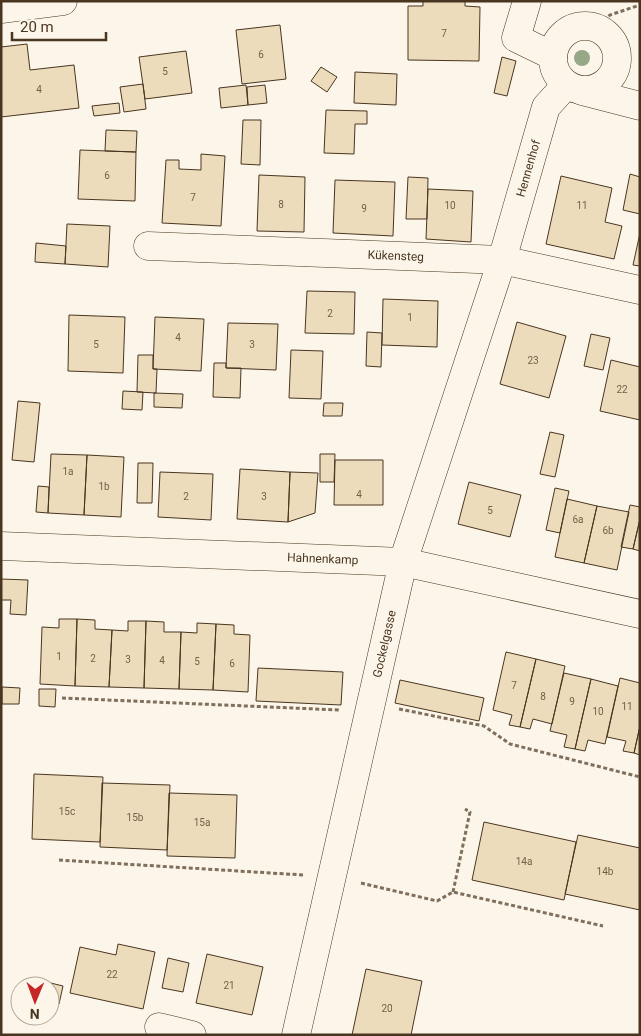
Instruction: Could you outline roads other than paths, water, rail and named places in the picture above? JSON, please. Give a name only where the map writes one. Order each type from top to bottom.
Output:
[{"type":"street","points":[[1,9],[63,1]]},
{"type":"street","points":[[527,1],[516,38],[553,56]]},
{"type":"street","points":[[574,88],[598,88],[612,77],[618,61],[615,45],[604,31],[588,26],[571,29],[558,40],[553,56],[556,72],[574,88],[640,106]]},
{"type":"street","name":"Hennenhof","points":[[502,260],[546,107],[574,88]]},
{"type":"street","name":"Kükensteg","points":[[148,246],[502,260],[640,290]]},
{"type":"street","name":"Gockelgasse","points":[[296,1035],[403,562],[502,260]]},
{"type":"street","name":"Hahnenkamp","points":[[1,546],[403,562],[640,614]]},
{"type":"street","points":[[159,1028],[192,1035]]}]
